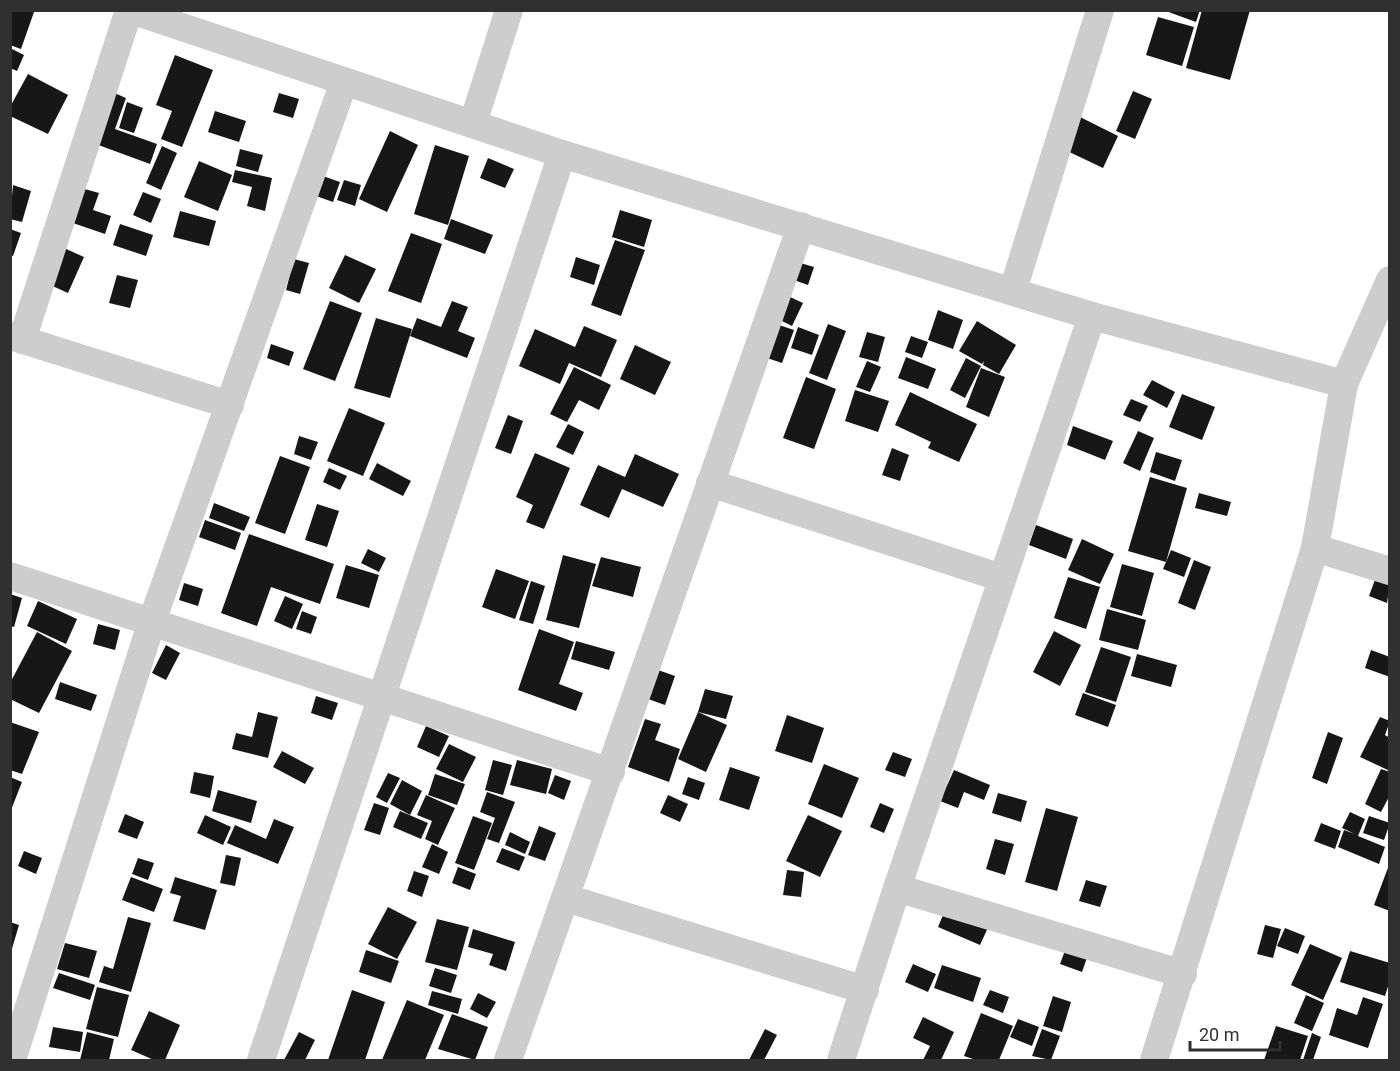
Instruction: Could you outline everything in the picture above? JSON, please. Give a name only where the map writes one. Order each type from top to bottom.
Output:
[{"type":"street","points":[[230,405],[16,338],[130,10],[562,154],[1092,316],[1344,384]]},
{"type":"street","points":[[473,123],[509,10]]},
{"type":"street","points":[[1013,290],[1100,10]]},
{"type":"street","points":[[12,1060],[153,621],[344,82]]},
{"type":"street","points":[[261,1060],[562,154]]},
{"type":"street","points":[[508,1060],[801,226]]},
{"type":"street","points":[[1154,1060],[1183,974],[1315,548],[1331,468],[1344,384],[1389,280]]},
{"type":"street","points":[[842,1060],[897,888],[1092,316]]},
{"type":"street","points":[[710,483],[1002,578]]},
{"type":"street","points":[[1315,548],[1389,571]]},
{"type":"street","points":[[10,576],[611,772]]},
{"type":"street","points":[[897,888],[1183,974]]},
{"type":"street","points":[[566,898],[865,990]]},
{"type":"building","points":[[10,10],[34,12],[21,49],[10,45]]},
{"type":"building","points":[[1163,10],[1200,10],[1196,22]]},
{"type":"building","points":[[1202,10],[1250,10],[1230,80],[1186,68]]},
{"type":"building","points":[[1158,17],[1194,27],[1182,66],[1146,55]]},
{"type":"building","points":[[10,48],[24,55],[17,71],[10,68]]},
{"type":"building","points":[[175,55],[213,70],[182,147],[161,139],[172,111],[156,105]]},
{"type":"building","points":[[28,74],[68,95],[48,134],[10,116],[10,107]]},
{"type":"building","points":[[1133,91],[1152,99],[1135,139],[1116,131]]},
{"type":"building","points":[[112,92],[126,98],[115,129],[157,144],[150,164],[93,143]]},
{"type":"building","points":[[279,93],[299,99],[293,118],[273,112]]},
{"type":"building","points":[[127,102],[143,108],[134,133],[119,128]]},
{"type":"building","points":[[215,111],[246,121],[239,142],[208,132]]},
{"type":"building","points":[[1078,116],[1118,136],[1103,168],[1063,149]]},
{"type":"building","points":[[390,131],[418,145],[387,212],[359,199]]},
{"type":"building","points":[[435,145],[469,156],[448,225],[414,214]]},
{"type":"building","points":[[162,146],[177,153],[161,190],[146,183]]},
{"type":"building","points":[[240,149],[263,155],[258,172],[236,166]]},
{"type":"building","points":[[488,158],[514,169],[505,188],[480,178]]},
{"type":"building","points":[[199,161],[232,175],[218,211],[184,197]]},
{"type":"building","points":[[235,170],[272,178],[265,211],[247,206],[252,187],[232,182]]},
{"type":"building","points":[[323,176],[340,182],[333,202],[316,196]]},
{"type":"building","points":[[344,180],[361,185],[355,206],[337,200]]},
{"type":"building","points":[[13,185],[31,191],[22,222],[10,219]]},
{"type":"building","points":[[81,188],[99,193],[93,210],[111,216],[105,234],[70,222]]},
{"type":"building","points":[[143,192],[161,199],[151,223],[133,215]]},
{"type":"building","points":[[620,210],[652,220],[644,247],[612,237]]},
{"type":"building","points":[[180,211],[216,221],[209,246],[173,237]]},
{"type":"building","points":[[451,219],[493,235],[485,254],[444,239]]},
{"type":"building","points":[[120,224],[153,235],[146,256],[113,245]]},
{"type":"building","points":[[10,229],[21,233],[13,256],[10,255]]},
{"type":"building","points":[[411,233],[442,244],[421,303],[388,291]]},
{"type":"building","points":[[615,240],[645,250],[621,316],[591,305]]},
{"type":"building","points":[[64,248],[84,257],[68,293],[48,284]]},
{"type":"building","points":[[345,255],[376,269],[359,303],[329,288]]},
{"type":"building","points":[[576,257],[600,265],[594,285],[570,277]]},
{"type":"building","points":[[294,259],[309,263],[300,294],[286,290]]},
{"type":"building","points":[[797,262],[814,267],[808,285],[791,279]]},
{"type":"building","points":[[117,275],[138,280],[130,308],[109,303]]},
{"type":"building","points":[[788,296],[803,303],[792,326],[776,318]]},
{"type":"building","points":[[330,301],[362,313],[335,381],[303,369]]},
{"type":"building","points":[[452,301],[468,307],[458,331],[475,338],[467,358],[410,336],[417,318],[441,327]]},
{"type":"building","points":[[938,310],[963,320],[953,349],[928,340]]},
{"type":"building","points":[[376,318],[412,329],[390,398],[354,388]]},
{"type":"building","points":[[977,321],[1016,345],[999,374],[983,365],[984,361],[982,364],[959,351]]},
{"type":"building","points":[[776,324],[794,330],[782,363],[764,357]]},
{"type":"building","points":[[828,324],[846,331],[827,380],[809,373]]},
{"type":"building","points":[[584,326],[617,340],[601,377],[569,363],[560,384],[519,366],[535,329],[575,347]]},
{"type":"building","points":[[798,327],[819,335],[812,355],[791,348]]},
{"type":"building","points":[[867,332],[885,337],[878,362],[859,357]]},
{"type":"building","points":[[911,336],[928,342],[922,358],[905,352]]},
{"type":"building","points":[[271,344],[294,352],[289,366],[267,358]]},
{"type":"building","points":[[635,345],[671,362],[655,395],[620,379]]},
{"type":"building","points":[[906,357],[936,369],[928,389],[898,378]]},
{"type":"building","points":[[966,358],[981,366],[965,398],[950,390]]},
{"type":"building","points":[[867,361],[881,367],[870,392],[856,387]]},
{"type":"building","points":[[574,367],[611,385],[599,410],[579,400],[567,422],[550,414]]},
{"type":"building","points":[[981,368],[1005,377],[989,417],[966,407]]},
{"type":"building","points":[[806,377],[836,389],[814,449],[783,438]]},
{"type":"building","points":[[1152,380],[1175,392],[1167,408],[1143,395]]},
{"type":"building","points":[[855,390],[889,401],[878,432],[845,421]]},
{"type":"building","points":[[910,392],[977,424],[959,462],[928,448],[931,442],[895,425]]},
{"type":"building","points":[[1182,394],[1215,407],[1202,440],[1169,427]]},
{"type":"building","points":[[1131,399],[1148,406],[1140,422],[1123,415]]},
{"type":"building","points":[[349,408],[385,423],[363,476],[327,461]]},
{"type":"building","points":[[508,415],[523,421],[511,454],[495,448]]},
{"type":"building","points":[[568,424],[584,432],[573,455],[556,447]]},
{"type":"building","points":[[1073,426],[1113,441],[1105,460],[1067,445]]},
{"type":"building","points":[[1138,431],[1154,438],[1140,471],[1123,463]]},
{"type":"building","points":[[299,436],[318,442],[311,460],[294,454]]},
{"type":"building","points":[[892,448],[909,455],[900,481],[882,475]]},
{"type":"building","points":[[1156,452],[1182,460],[1175,481],[1150,472]]},
{"type":"building","points":[[535,453],[570,468],[544,529],[526,522],[533,505],[516,497]]},
{"type":"building","points":[[635,454],[679,474],[663,507],[622,489],[609,518],[580,505],[598,465],[625,477]]},
{"type":"building","points":[[280,456],[310,467],[285,534],[255,523]]},
{"type":"building","points":[[377,463],[411,481],[403,496],[369,479]]},
{"type":"building","points":[[329,468],[347,476],[340,490],[323,482]]},
{"type":"building","points":[[1150,477],[1187,488],[1166,562],[1128,551]]},
{"type":"building","points":[[1199,493],[1231,502],[1227,516],[1195,508]]},
{"type":"building","points":[[214,503],[250,517],[244,531],[209,518]]},
{"type":"building","points":[[317,504],[339,511],[327,547],[305,540]]},
{"type":"building","points":[[205,520],[241,533],[235,550],[199,537]]},
{"type":"building","points":[[1036,525],[1073,539],[1066,559],[1029,545]]},
{"type":"building","points":[[249,534],[334,564],[320,604],[271,587],[257,626],[221,613]]},
{"type":"building","points":[[1082,539],[1114,554],[1100,584],[1068,570]]},
{"type":"building","points":[[368,549],[386,558],[379,572],[361,563]]},
{"type":"building","points":[[1171,550],[1191,558],[1184,577],[1163,569]]},
{"type":"building","points":[[563,555],[596,564],[579,628],[546,620]]},
{"type":"building","points":[[601,557],[641,567],[633,597],[592,586]]},
{"type":"building","points":[[1194,560],[1211,567],[1195,610],[1178,603]]},
{"type":"building","points":[[1122,564],[1154,573],[1142,616],[1110,607]]},
{"type":"building","points":[[346,565],[379,575],[369,608],[336,598]]},
{"type":"building","points":[[496,569],[529,581],[515,619],[482,607]]},
{"type":"building","points":[[1068,577],[1100,587],[1086,629],[1054,618]]},
{"type":"building","points":[[1376,577],[1390,582],[1387,603],[1369,596]]},
{"type":"building","points":[[531,581],[545,586],[533,624],[519,620]]},
{"type":"building","points":[[184,583],[203,589],[198,606],[179,600]]},
{"type":"building","points":[[10,594],[22,598],[14,627],[10,626]]},
{"type":"building","points":[[285,596],[303,604],[292,629],[274,621]]},
{"type":"building","points":[[38,601],[77,619],[66,644],[27,626]]},
{"type":"building","points":[[1107,609],[1146,620],[1138,650],[1099,640]]},
{"type":"building","points":[[302,611],[317,617],[311,634],[296,629]]},
{"type":"building","points":[[98,624],[120,630],[115,650],[93,644]]},
{"type":"building","points":[[539,629],[574,642],[559,684],[583,693],[576,711],[518,690]]},
{"type":"building","points":[[1054,631],[1081,645],[1060,686],[1033,672]]},
{"type":"building","points":[[37,632],[72,651],[39,713],[10,699],[10,683]]},
{"type":"building","points":[[576,641],[615,652],[609,670],[571,659]]},
{"type":"building","points":[[166,645],[180,653],[166,680],[152,673]]},
{"type":"building","points":[[1101,647],[1131,657],[1116,702],[1085,692]]},
{"type":"building","points":[[1371,650],[1390,657],[1390,677],[1365,668]]},
{"type":"building","points":[[1137,654],[1177,665],[1171,687],[1131,676]]},
{"type":"building","points":[[658,670],[675,676],[665,705],[648,699]]},
{"type":"building","points":[[60,682],[97,695],[91,711],[55,699]]},
{"type":"building","points":[[705,689],[733,696],[726,719],[698,712]]},
{"type":"building","points":[[1083,693],[1116,705],[1108,727],[1075,715]]},
{"type":"building","points":[[316,696],[338,703],[332,720],[311,713]]},
{"type":"building","points":[[258,712],[278,717],[268,758],[232,749],[236,733],[252,737]]},
{"type":"building","points":[[698,712],[727,725],[706,772],[678,759]]},
{"type":"building","points":[[787,715],[824,728],[812,763],[775,751]]},
{"type":"building","points":[[1380,717],[1390,721],[1385,735],[1390,738],[1390,771],[1360,757]]},
{"type":"building","points":[[645,719],[661,724],[655,740],[680,749],[669,782],[628,767]]},
{"type":"building","points":[[10,722],[39,732],[22,774],[10,770]]},
{"type":"building","points":[[426,726],[449,736],[439,757],[417,747]]},
{"type":"building","points":[[1328,732],[1343,738],[1327,784],[1312,778]]},
{"type":"building","points":[[449,744],[476,757],[463,782],[436,769]]},
{"type":"building","points":[[282,751],[314,768],[305,784],[273,767]]},
{"type":"building","points":[[893,752],[912,759],[905,777],[885,770]]},
{"type":"building","points":[[493,760],[512,765],[503,795],[485,790]]},
{"type":"building","points":[[517,760],[552,769],[546,794],[510,785]]},
{"type":"building","points":[[824,764],[859,778],[842,818],[808,804]]},
{"type":"building","points":[[730,767],[760,777],[749,810],[719,800]]},
{"type":"building","points":[[1381,769],[1390,772],[1390,795],[1381,812],[1365,804]]},
{"type":"building","points":[[954,770],[990,785],[984,800],[964,792],[958,808],[940,801]]},
{"type":"building","points":[[194,772],[214,776],[210,798],[190,793]]},
{"type":"building","points":[[388,773],[400,778],[387,803],[376,797]]},
{"type":"building","points":[[435,774],[465,784],[457,805],[428,795]]},
{"type":"building","points":[[555,775],[571,781],[564,800],[548,793]]},
{"type":"building","points":[[10,777],[22,782],[11,810],[10,810]]},
{"type":"building","points":[[688,777],[705,783],[699,800],[682,794]]},
{"type":"building","points":[[402,780],[422,791],[410,815],[390,804]]},
{"type":"building","points":[[218,790],[257,801],[251,823],[212,811]]},
{"type":"building","points":[[487,792],[515,802],[499,843],[487,839],[495,818],[480,812]]},
{"type":"building","points":[[998,793],[1027,801],[1021,822],[992,813]]},
{"type":"building","points":[[426,795],[455,808],[438,845],[425,839],[432,821],[417,815]]},
{"type":"building","points":[[668,795],[688,804],[680,822],[660,813]]},
{"type":"building","points":[[374,803],[389,808],[380,835],[364,830]]},
{"type":"building","points":[[880,803],[894,809],[884,833],[870,827]]},
{"type":"building","points":[[1046,808],[1078,817],[1057,891],[1025,882]]},
{"type":"building","points":[[400,811],[428,823],[421,839],[393,827]]},
{"type":"building","points":[[1350,812],[1365,819],[1358,836],[1385,847],[1379,864],[1338,847],[1344,830],[1355,834],[1342,828]]},
{"type":"building","points":[[125,814],[144,822],[137,839],[118,832]]},
{"type":"building","points":[[205,815],[231,827],[223,845],[197,833]]},
{"type":"building","points":[[808,815],[842,831],[820,877],[786,861]]},
{"type":"building","points":[[473,816],[492,823],[474,870],[455,863]]},
{"type":"building","points":[[1369,816],[1390,823],[1384,840],[1363,833]]},
{"type":"building","points":[[274,819],[294,827],[278,864],[227,843],[235,825],[266,839]]},
{"type":"building","points":[[1321,823],[1341,831],[1335,849],[1314,841]]},
{"type":"building","points":[[539,826],[556,833],[545,861],[528,855]]},
{"type":"building","points":[[510,832],[530,842],[525,854],[505,845]]},
{"type":"building","points":[[995,839],[1014,844],[1005,875],[986,869]]},
{"type":"building","points":[[432,844],[448,852],[439,874],[422,867]]},
{"type":"building","points":[[502,848],[525,857],[519,871],[496,862]]},
{"type":"building","points":[[24,851],[42,858],[36,874],[18,866]]},
{"type":"building","points":[[226,855],[241,858],[235,886],[220,883]]},
{"type":"building","points":[[138,858],[154,863],[148,880],[132,874]]},
{"type":"building","points":[[1390,865],[1390,911],[1374,905]]},
{"type":"building","points":[[458,867],[476,874],[470,890],[452,883]]},
{"type":"building","points":[[787,870],[804,872],[801,897],[783,895]]},
{"type":"building","points":[[414,871],[429,876],[422,897],[407,891]]},
{"type":"building","points":[[131,877],[163,889],[154,912],[122,900]]},
{"type":"building","points":[[175,877],[217,890],[205,930],[173,921],[181,896],[170,893]]},
{"type":"building","points":[[1086,880],[1107,886],[1100,907],[1079,901]]},
{"type":"building","points":[[948,903],[991,921],[980,945],[938,927]]},
{"type":"building","points":[[388,907],[417,922],[397,959],[368,944]]},
{"type":"building","points":[[128,917],[151,923],[131,992],[99,982],[104,966],[113,969]]},
{"type":"building","points":[[437,919],[469,927],[457,970],[425,962]]},
{"type":"building","points":[[10,922],[19,925],[11,952],[10,952]]},
{"type":"building","points":[[1265,925],[1281,929],[1273,958],[1257,954]]},
{"type":"building","points":[[1285,928],[1305,936],[1298,954],[1277,946]]},
{"type":"building","points":[[473,929],[515,942],[506,971],[489,965],[493,954],[468,947]]},
{"type":"building","points":[[65,943],[97,951],[89,978],[57,969]]},
{"type":"building","points":[[1310,944],[1342,958],[1323,1000],[1291,985]]},
{"type":"building","points":[[1067,945],[1089,952],[1082,972],[1060,964]]},
{"type":"building","points":[[366,950],[399,961],[391,983],[359,972]]},
{"type":"building","points":[[1350,951],[1390,963],[1390,980],[1385,996],[1340,982]]},
{"type":"building","points":[[913,964],[936,974],[928,992],[905,982]]},
{"type":"building","points":[[942,965],[981,978],[973,1002],[934,988]]},
{"type":"building","points":[[435,968],[457,975],[451,993],[429,986]]},
{"type":"building","points":[[59,973],[95,985],[90,1000],[53,988]]},
{"type":"building","points":[[97,987],[129,995],[118,1037],[86,1029]]},
{"type":"building","points":[[352,990],[385,1002],[365,1060],[328,1060]]},
{"type":"building","points":[[990,990],[1009,997],[1003,1013],[983,1005]]},
{"type":"building","points":[[432,991],[462,999],[458,1014],[428,1005]]},
{"type":"building","points":[[478,993],[496,1002],[487,1018],[470,1009]]},
{"type":"building","points":[[1306,995],[1324,1003],[1312,1031],[1294,1023]]},
{"type":"building","points":[[1053,996],[1071,1002],[1062,1032],[1043,1026]]},
{"type":"building","points":[[1363,997],[1383,1004],[1368,1048],[1329,1035],[1337,1008],[1357,1015]]},
{"type":"building","points":[[407,1000],[444,1015],[425,1060],[382,1060]]},
{"type":"building","points":[[149,1011],[180,1025],[165,1060],[154,1060],[131,1050]]},
{"type":"building","points":[[981,1013],[1013,1026],[999,1060],[976,1060],[964,1056]]},
{"type":"building","points":[[452,1014],[488,1027],[475,1060],[438,1049]]},
{"type":"building","points":[[923,1017],[954,1032],[941,1060],[923,1060],[930,1046],[913,1038]]},
{"type":"building","points":[[1018,1019],[1039,1027],[1032,1046],[1010,1037]]},
{"type":"building","points":[[1276,1026],[1308,1036],[1300,1060],[1264,1060]]},
{"type":"building","points":[[53,1027],[83,1032],[80,1052],[49,1047]]},
{"type":"building","points":[[765,1029],[777,1035],[764,1060],[749,1060]]},
{"type":"building","points":[[1042,1029],[1060,1036],[1051,1060],[1032,1056]]},
{"type":"building","points":[[87,1032],[114,1039],[109,1060],[80,1060]]},
{"type":"building","points":[[299,1032],[315,1040],[305,1060],[284,1060]]},
{"type":"building","points":[[1312,1033],[1321,1037],[1313,1060],[1303,1060]]}]
